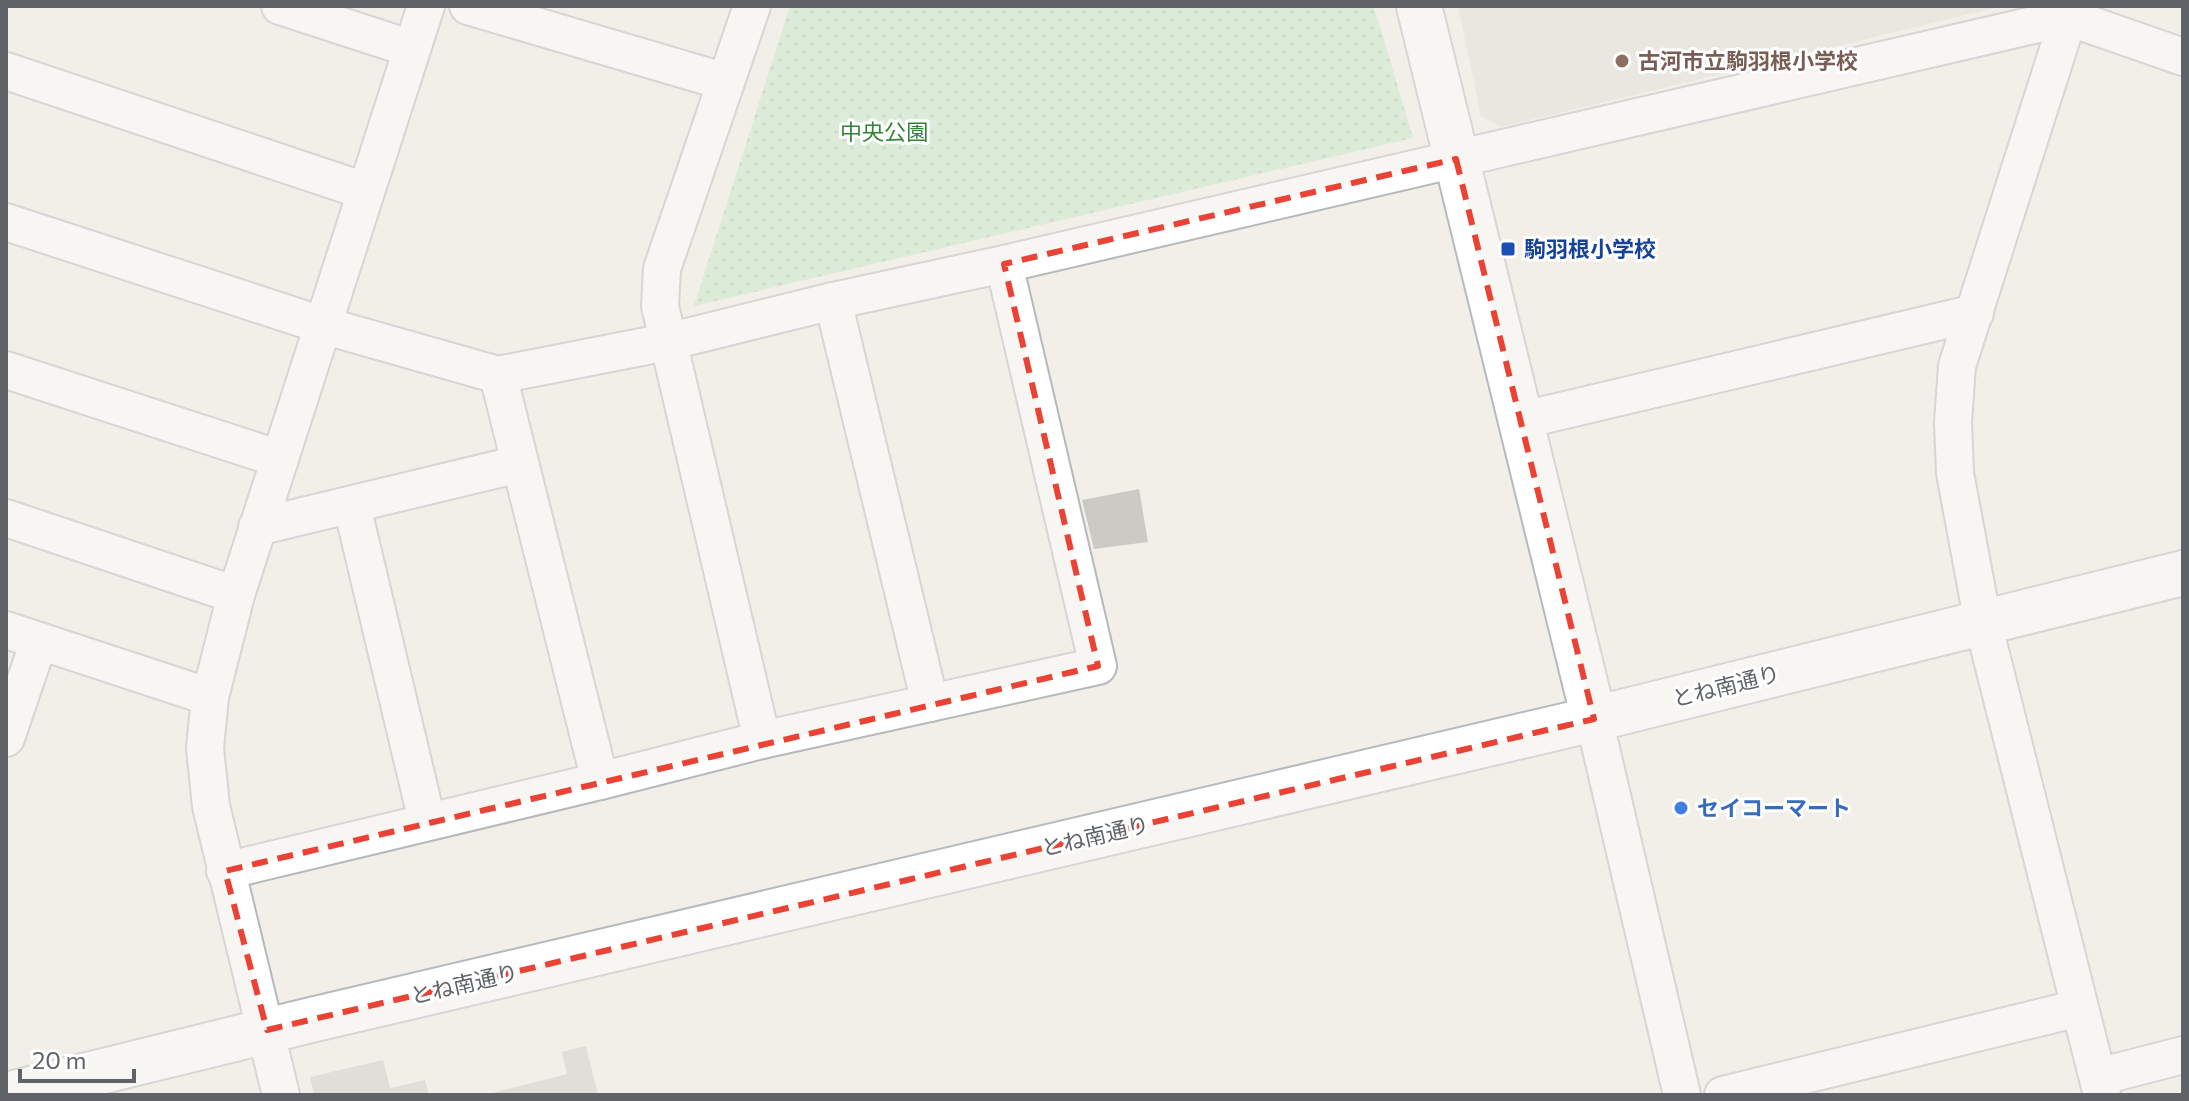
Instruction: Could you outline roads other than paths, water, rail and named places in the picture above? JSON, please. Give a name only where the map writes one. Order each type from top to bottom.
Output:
[{"type":"street","points":[[280,6],[412,49]]},
{"type":"street","points":[[281,1095],[211,806],[205,748],[210,697],[257,527],[426,6]]},
{"type":"street","points":[[468,6],[726,82]]},
{"type":"street","points":[[752,6],[662,269],[660,306],[762,740]]},
{"type":"street","points":[[1419,6],[1594,719],[1682,1095]]},
{"type":"street","points":[[2070,12],[1957,366],[1953,422],[1955,473],[1983,623],[2100,1086],[2183,1055]]},
{"type":"street","points":[[6,222],[322,325],[498,375],[667,342],[833,301],[1456,159],[2070,12],[2183,57]]},
{"type":"street","points":[[6,71],[365,191]]},
{"type":"street","points":[[225,871],[762,740],[1098,666],[1004,264]]},
{"type":"street","points":[[833,301],[930,703]]},
{"type":"street","points":[[1519,421],[1975,313]]},
{"type":"street","points":[[6,370],[280,459]]},
{"type":"street","points":[[498,375],[600,781]]},
{"type":"street","points":[[257,527],[519,464]]},
{"type":"street","points":[[352,506],[427,821]]},
{"type":"street","points":[[6,518],[236,595]]},
{"type":"street","name":"とね南通り","points":[[6,1095],[267,1030],[1594,719],[2183,573]]},
{"type":"street","points":[[6,738],[22,636],[210,697]]},
{"type":"street","points":[[1723,1095],[2079,1008]]},
{"type":"place","name":"古河市立駒羽根小学校","points":[[1622,61]]},
{"type":"place","name":"駒羽根小学校","points":[[1508,249]]},
{"type":"place","name":"セイコーマート","points":[[1681,808]]},
{"type":"park label","name":"中央公園","points":[[884,132]]}]
